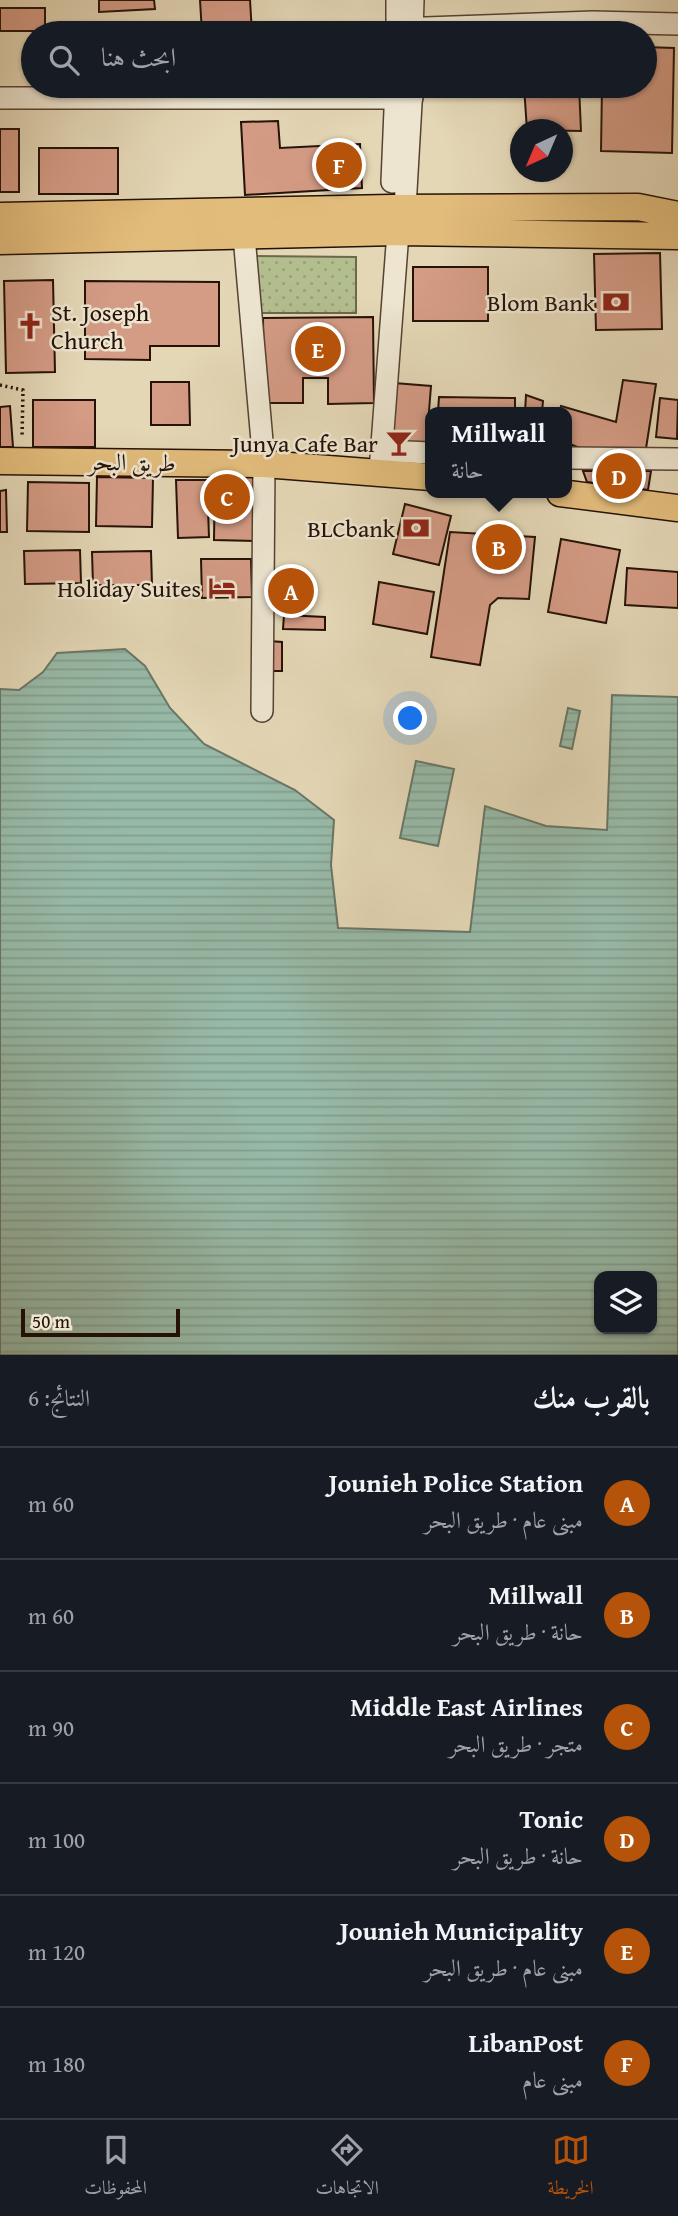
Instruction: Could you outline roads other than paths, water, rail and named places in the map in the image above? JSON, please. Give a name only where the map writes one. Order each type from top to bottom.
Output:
[{"type":"main road","points":[[0,216],[398,216],[638,207],[678,215]]},
{"type":"main road","points":[[0,242],[244,236],[398,216],[678,236]]},
{"type":"main road","name":"طريق البحر","points":[[11,461],[264,464],[381,461],[425,475]]},
{"type":"main road","points":[[572,495],[678,508]]},
{"type":"street","points":[[397,0],[402,21]]},
{"type":"street","points":[[407,21],[412,0]]},
{"type":"street","points":[[657,24],[678,24]]},
{"type":"street","points":[[0,98],[21,98]]},
{"type":"street","points":[[381,461],[404,98]]},
{"type":"street","points":[[244,236],[264,464],[262,711]]},
{"type":"street","name":"طريق البحر","points":[[381,461],[425,454]]},
{"type":"street","points":[[572,458],[678,459]]},
{"type":"place","name":"LibanPost","points":[[339,165]]},
{"type":"place","name":"Blom Bank","points":[[616,302]]},
{"type":"place","name":"St. Joseph Church","points":[[30,326]]},
{"type":"place","name":"Jounieh Municipality","points":[[318,349]]},
{"type":"place","name":"Junya Cafe Bar","points":[[399,443]]},
{"type":"place","name":"Tonic","points":[[619,476]]},
{"type":"place","name":"Middle East Airlines","points":[[227,497]]},
{"type":"place","name":"BLCbank","points":[[416,528]]},
{"type":"place","name":"Millwall","points":[[499,547]]},
{"type":"place","name":"Holiday Suites","points":[[222,588]]},
{"type":"place","name":"Jounieh Police Station","points":[[291,591]]}]
